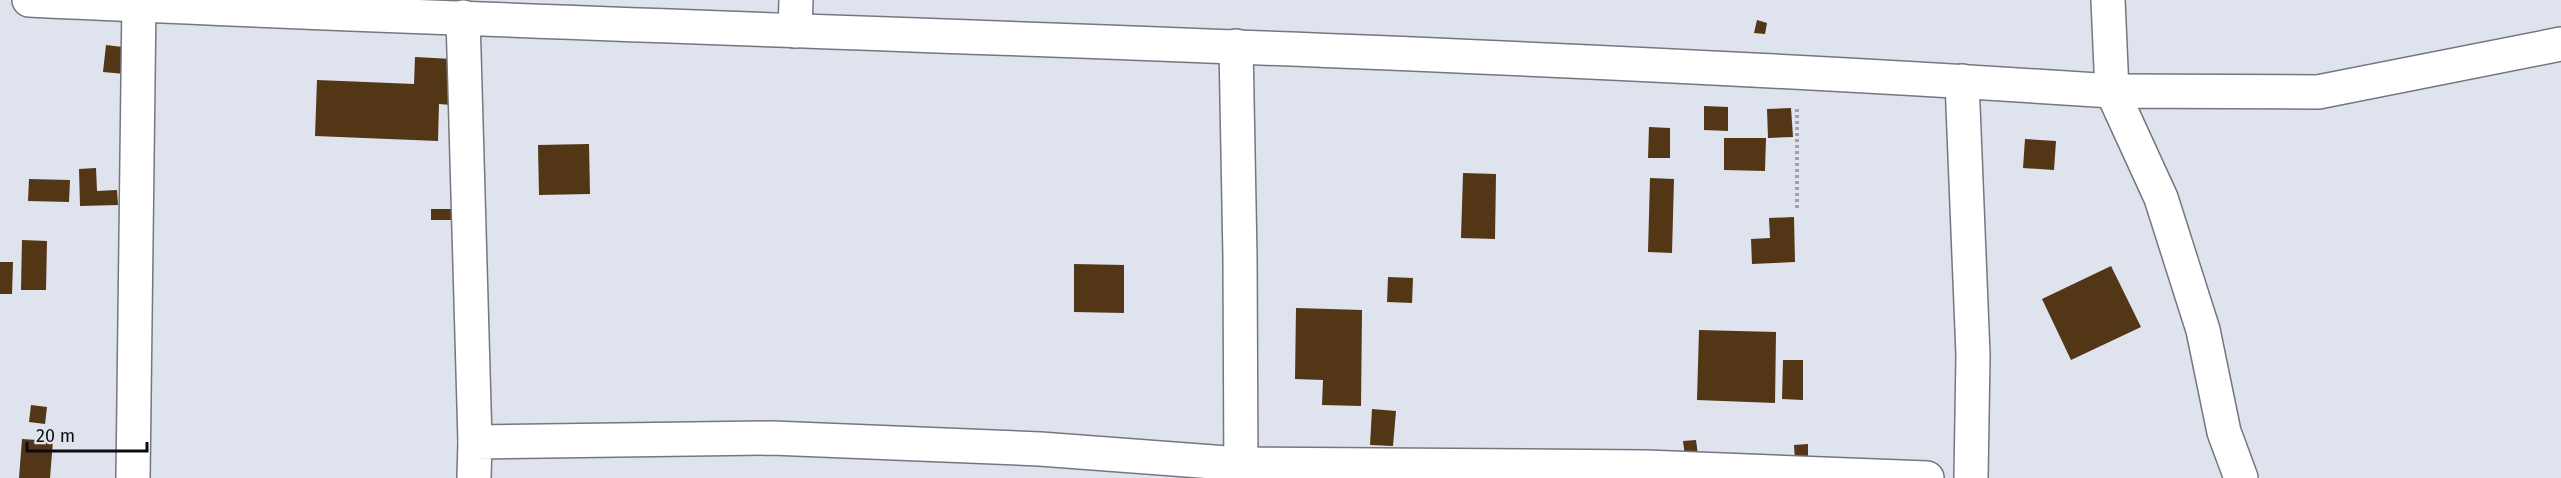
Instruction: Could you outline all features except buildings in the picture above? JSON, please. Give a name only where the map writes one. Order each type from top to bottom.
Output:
[{"type":"street","points":[[29,0],[463,17],[796,16],[1236,46],[1962,81],[2112,91],[2318,92],[2561,44]]},
{"type":"street","points":[[2108,0],[2112,91],[2161,198],[2203,330],[2224,432],[2241,478]]},
{"type":"street","points":[[133,478],[140,3]]},
{"type":"street","points":[[463,17],[475,442],[474,478]]},
{"type":"street","points":[[1236,46],[1240,256],[1240,471]]},
{"type":"street","points":[[1962,81],[1973,355],[1971,478]]},
{"type":"street","points":[[475,442],[772,438],[1040,449],[1240,471],[1646,467],[1927,478]]},
{"type":"path","points":[[1797,73],[1797,211]]}]
